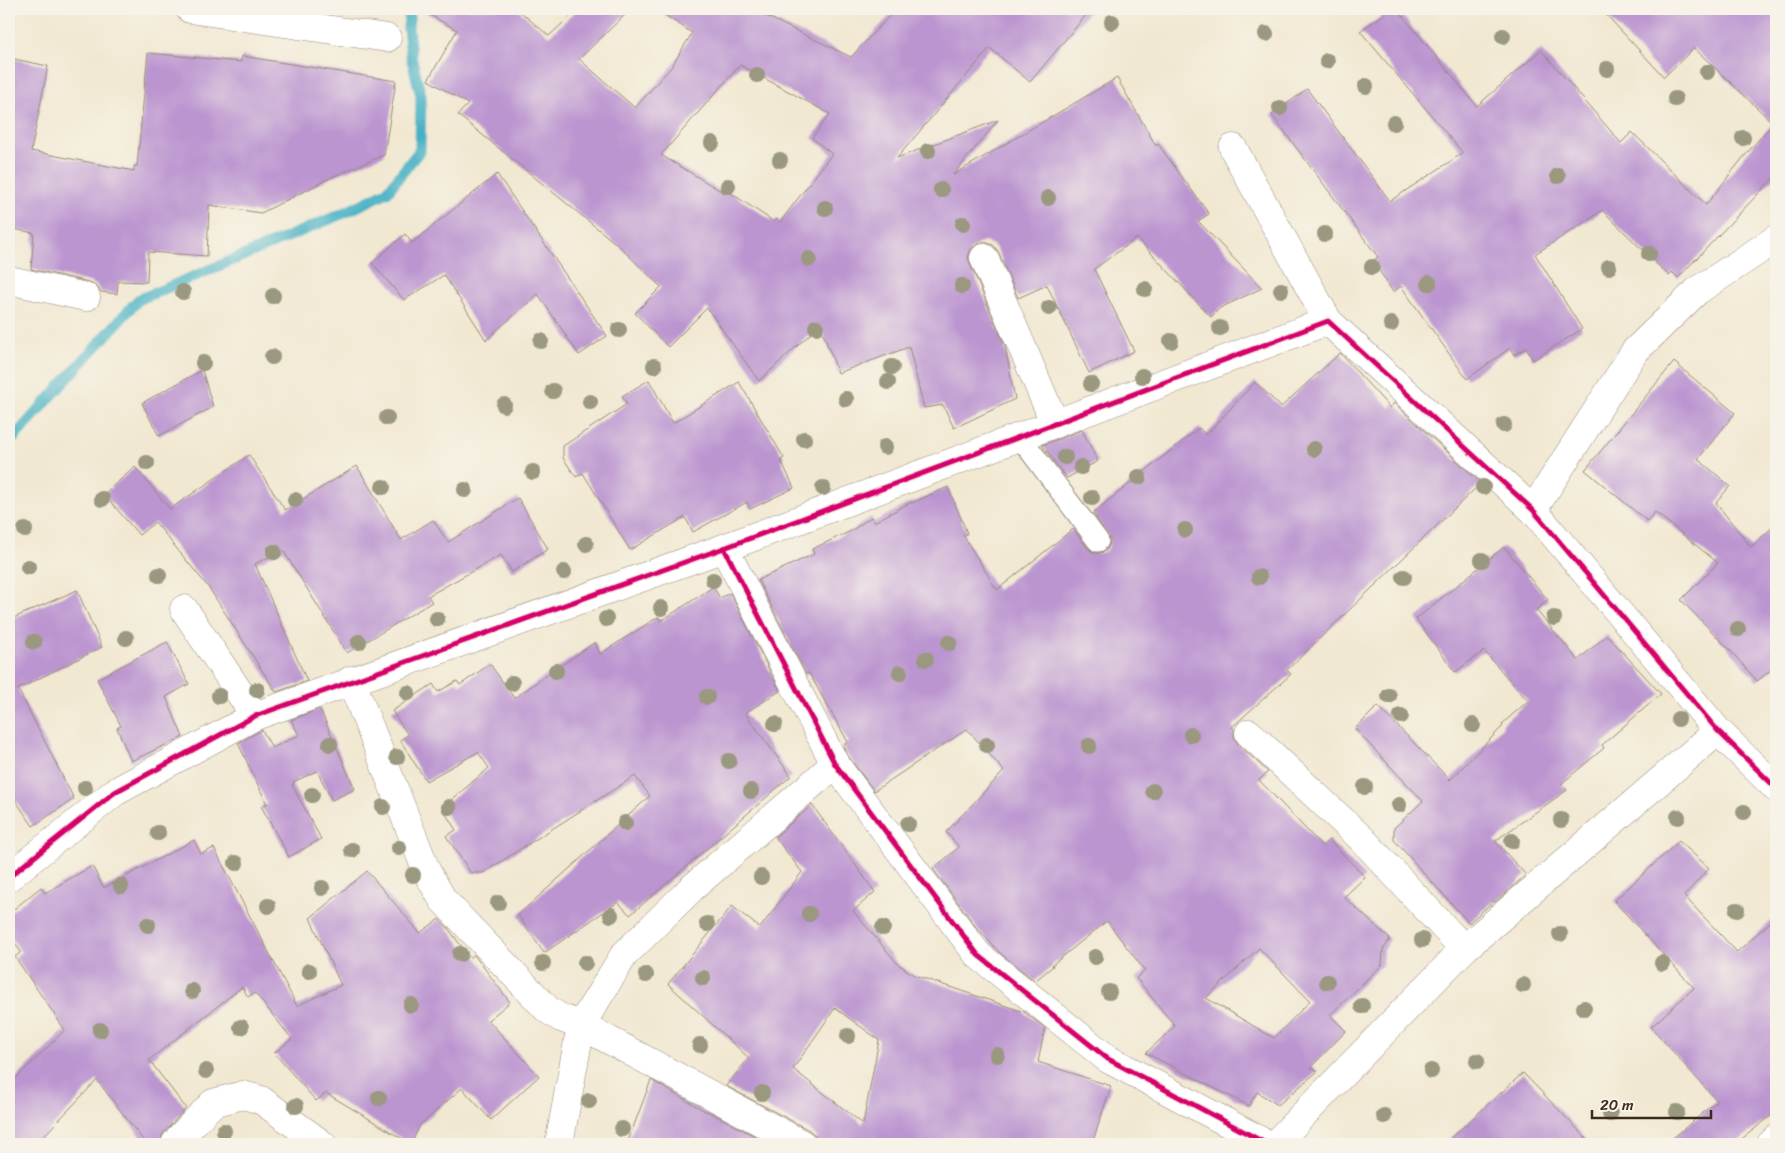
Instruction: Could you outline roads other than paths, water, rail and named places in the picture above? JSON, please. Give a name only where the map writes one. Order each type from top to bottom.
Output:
[{"type":"street","points":[[190,9],[387,38]]},
{"type":"street","points":[[1233,148],[1328,321],[1534,510],[1718,731],[1776,788]]},
{"type":"street","points":[[1534,510],[1635,351],[1697,291],[1776,239]]},
{"type":"street","points":[[984,258],[1056,424]]},
{"type":"street","points":[[9,280],[86,297]]},
{"type":"street","points":[[9,876],[115,792],[255,716],[351,680],[724,548],[1328,321]]},
{"type":"street","points":[[724,548],[835,764],[978,954],[1108,1059],[1267,1144]]},
{"type":"street","points":[[184,609],[255,716]]},
{"type":"street","points":[[351,680],[427,872],[444,900],[548,1010],[561,1018],[581,1025],[802,1144]]},
{"type":"street","points":[[1275,1144],[1464,949],[1718,731]]},
{"type":"street","points":[[1249,733],[1362,839],[1464,949]]},
{"type":"street","points":[[560,1144],[581,1025],[624,955],[692,888],[835,764]]},
{"type":"street","points":[[175,1144],[213,1104],[243,1094],[261,1100],[322,1144]]},
{"type":"street","points":[[1771,1144],[1776,1139]]},
{"type":"lane","points":[[1020,437],[1098,541]]},
{"type":"waterway","points":[[9,443],[138,300],[344,213],[387,192],[420,150],[421,96],[411,56],[408,27],[410,9]]}]
